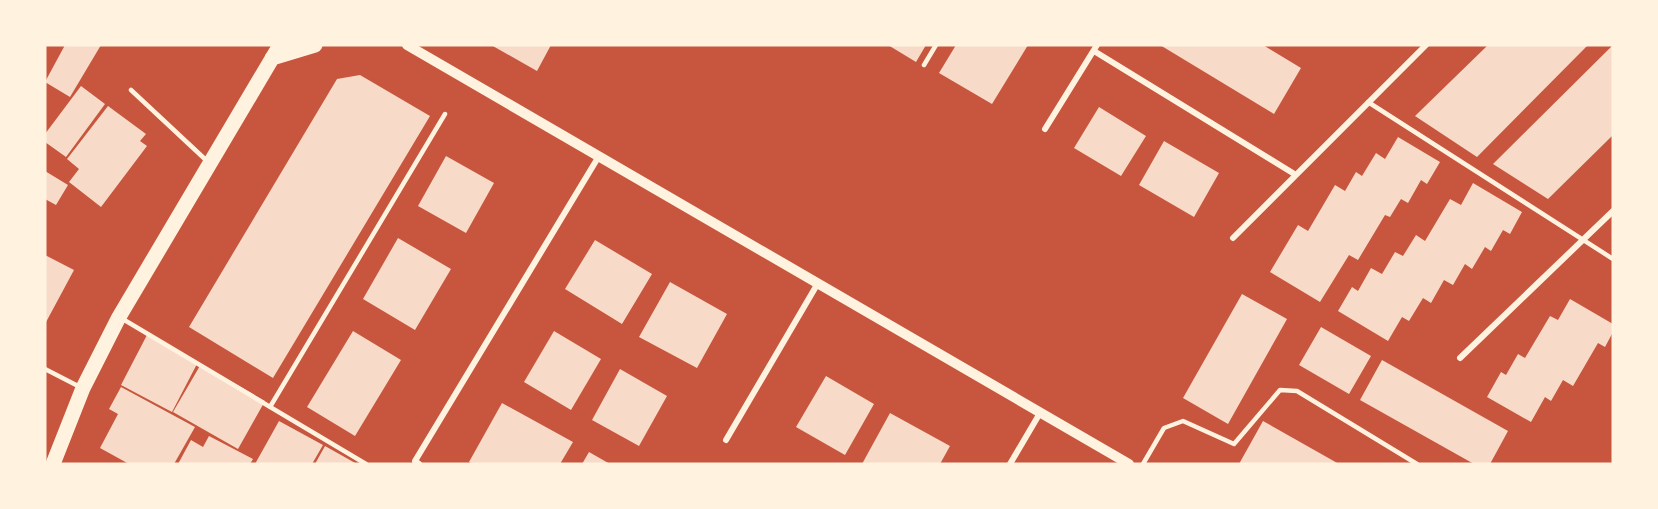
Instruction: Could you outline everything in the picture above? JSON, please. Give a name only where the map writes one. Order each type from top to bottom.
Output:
[{"type":"main road","points":[[53,464],[82,388],[119,316],[276,51],[315,45]]},
{"type":"street","points":[[407,45],[1128,464]]},
{"type":"street","points":[[1233,238],[1426,45]]},
{"type":"street","points":[[1045,129],[1096,48],[1296,176]]},
{"type":"street","points":[[415,463],[599,156]]},
{"type":"street","points":[[1460,358],[1613,211]]},
{"type":"street","points":[[726,440],[818,283]]},
{"type":"street","points":[[1010,464],[1040,412]]},
{"type":"lane","points":[[924,65],[936,45]]},
{"type":"lane","points":[[131,90],[209,163]]},
{"type":"lane","points":[[1368,102],[1613,259]]},
{"type":"lane","points":[[270,407],[445,114]]},
{"type":"lane","points":[[119,316],[366,464]]},
{"type":"lane","points":[[45,369],[82,388]]},
{"type":"lane","points":[[1143,464],[1164,428],[1183,421],[1234,444],[1280,390],[1297,391],[1416,464]]},
{"type":"building","points":[[65,45],[101,45],[70,97],[45,82]]},
{"type":"building","points":[[491,45],[551,45],[537,71]]},
{"type":"building","points":[[888,45],[926,45],[916,62]]},
{"type":"building","points":[[956,45],[1028,45],[992,104],[939,73]]},
{"type":"building","points":[[1160,45],[1263,45],[1301,68],[1274,114]]},
{"type":"building","points":[[1488,45],[1588,45],[1477,157],[1415,116]]},
{"type":"building","points":[[1613,45],[1613,135],[1548,199],[1493,164]]},
{"type":"building","points":[[360,75],[430,116],[273,378],[189,327],[337,79]]},
{"type":"building","points":[[81,86],[105,104],[66,157],[45,142],[45,134]]},
{"type":"building","points":[[108,106],[146,134],[140,141],[147,146],[101,207],[69,182],[79,169],[67,159]]},
{"type":"building","points":[[1099,107],[1146,136],[1121,176],[1074,148]]},
{"type":"building","points":[[1398,137],[1440,162],[1427,184],[1421,180],[1408,203],[1401,199],[1390,217],[1385,215],[1358,260],[1349,255],[1320,302],[1270,272],[1298,225],[1308,231],[1335,185],[1345,191],[1356,172],[1362,176],[1376,153],[1385,159]]},
{"type":"building","points":[[1164,141],[1219,173],[1194,217],[1139,185]]},
{"type":"building","points":[[446,156],[494,183],[466,233],[418,206]]},
{"type":"building","points":[[45,171],[68,185],[56,205],[45,199]]},
{"type":"building","points":[[1473,183],[1522,212],[1510,234],[1503,230],[1491,251],[1485,247],[1472,269],[1465,264],[1453,285],[1444,280],[1431,303],[1423,298],[1409,321],[1402,317],[1388,341],[1338,311],[1352,287],[1358,291],[1371,268],[1382,274],[1395,252],[1403,256],[1416,235],[1425,241],[1450,199],[1461,205]]},
{"type":"building","points":[[398,238],[451,269],[415,330],[363,299]]},
{"type":"building","points":[[595,240],[652,274],[622,324],[565,289]]},
{"type":"building","points":[[45,255],[74,270],[45,324]]},
{"type":"building","points":[[670,282],[727,314],[697,368],[639,337]]},
{"type":"building","points":[[1242,294],[1287,319],[1228,424],[1183,398]]},
{"type":"building","points":[[1570,299],[1613,324],[1613,332],[1605,347],[1598,343],[1573,386],[1563,380],[1551,401],[1545,397],[1531,422],[1487,397],[1501,372],[1506,375],[1518,354],[1525,358],[1550,316],[1558,320]]},
{"type":"building","points":[[1321,327],[1371,356],[1349,394],[1299,365]]},
{"type":"building","points":[[353,331],[401,360],[355,436],[307,407]]},
{"type":"building","points":[[554,331],[601,359],[571,410],[524,382]]},
{"type":"building","points":[[147,335],[198,362],[172,412],[121,385]]},
{"type":"building","points":[[1382,360],[1508,431],[1490,464],[1474,464],[1360,400]]},
{"type":"building","points":[[201,364],[265,401],[238,449],[173,412]]},
{"type":"building","points":[[620,369],[667,396],[639,446],[592,420]]},
{"type":"building","points":[[826,376],[874,404],[845,455],[796,427]]},
{"type":"building","points":[[121,387],[195,427],[174,464],[129,464],[100,448],[118,414],[109,409]]},
{"type":"building","points":[[502,403],[573,442],[560,464],[473,464],[469,462]]},
{"type":"building","points":[[890,413],[950,446],[940,464],[862,464]]},
{"type":"building","points":[[279,421],[323,445],[312,464],[255,464]]},
{"type":"building","points":[[1263,421],[1339,464],[1239,464]]},
{"type":"building","points":[[209,436],[253,459],[250,464],[178,464],[191,440],[203,447]]},
{"type":"building","points":[[325,446],[357,464],[315,464]]},
{"type":"building","points":[[589,452],[610,464],[582,464]]}]
